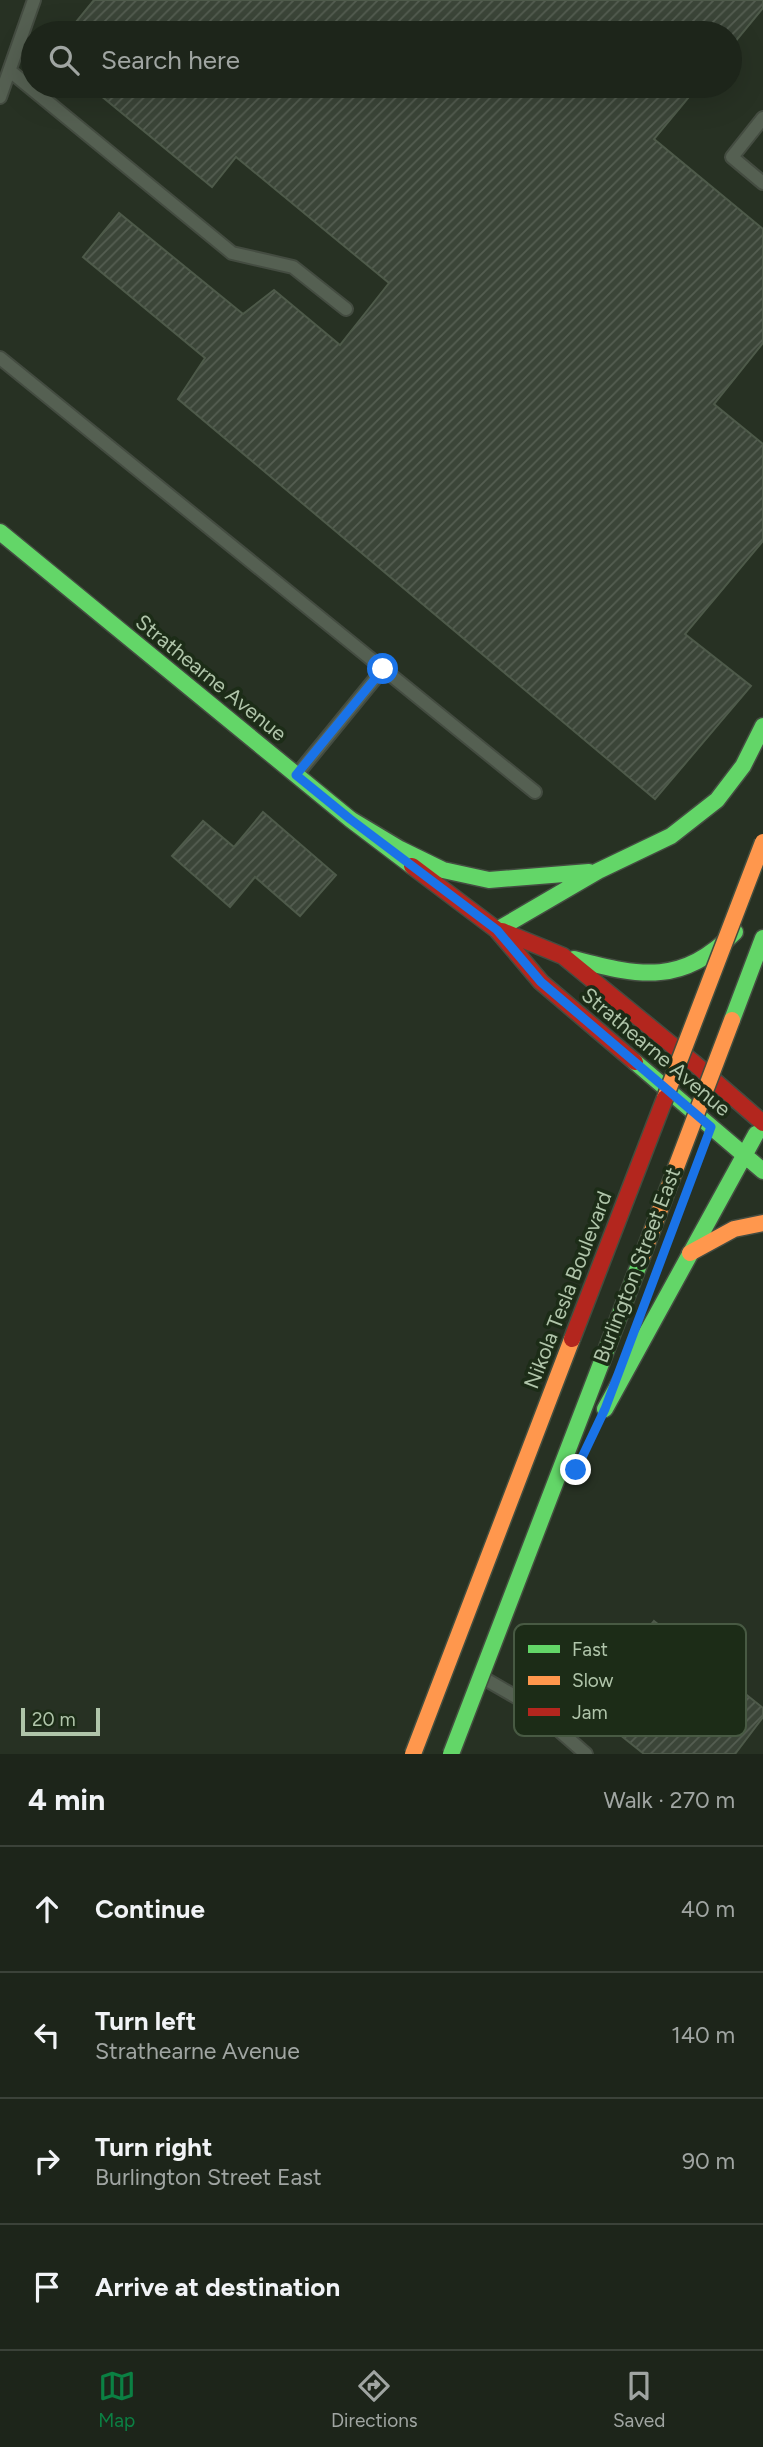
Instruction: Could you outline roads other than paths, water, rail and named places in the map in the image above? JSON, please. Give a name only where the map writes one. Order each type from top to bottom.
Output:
[{"type":"main road","name":"Strathearne Avenue","points":[[0,532],[350,819],[497,930],[541,982],[680,1100],[720,1102],[763,1122]]},
{"type":"main road","points":[[497,930],[598,871],[671,836],[717,800],[743,766],[763,726]]},
{"type":"main road","points":[[350,819],[443,870],[489,880],[598,871]]},
{"type":"main road","name":"Nikola Tesla Boulevard","points":[[413,1754],[763,842]]},
{"type":"main road","points":[[563,956],[618,971],[653,974],[681,969],[721,948],[744,922],[762,888]]},
{"type":"main road","name":"Burlington Street East","points":[[559,1418],[762,888]]},
{"type":"main road","name":"Strathearne Avenue","points":[[497,930],[563,956],[694,1063],[720,1102],[744,1154],[763,1171]]},
{"type":"main road","points":[[451,1754],[572,1444],[763,938]]},
{"type":"main road","points":[[750,1017],[763,981]]},
{"type":"main road","name":"Burlington Street East","points":[[704,1147],[720,1102]]},
{"type":"main road","points":[[690,1253],[763,1122]]},
{"type":"main road","points":[[690,1253],[716,1236],[733,1229],[763,1223]]},
{"type":"main road","name":"Burlington Street East","points":[[643,1308],[602,1415],[690,1253]]},
{"type":"main road","points":[[438,1754],[525,1552],[582,1458]]},
{"type":"main road","points":[[525,1552],[540,1478]]},
{"type":"lane","points":[[27,21],[34,0]]},
{"type":"lane","points":[[0,97],[21,37]]},
{"type":"lane","points":[[9,71],[21,81]]},
{"type":"lane","points":[[42,98],[232,253],[293,267],[346,309]]},
{"type":"lane","points":[[763,118],[732,157],[763,183]]},
{"type":"lane","points":[[0,358],[535,792]]},
{"type":"lane","points":[[296,775],[383,669]]},
{"type":"lane","points":[[472,1671],[514,1696]]},
{"type":"lane","points":[[565,1736],[586,1754]]}]
